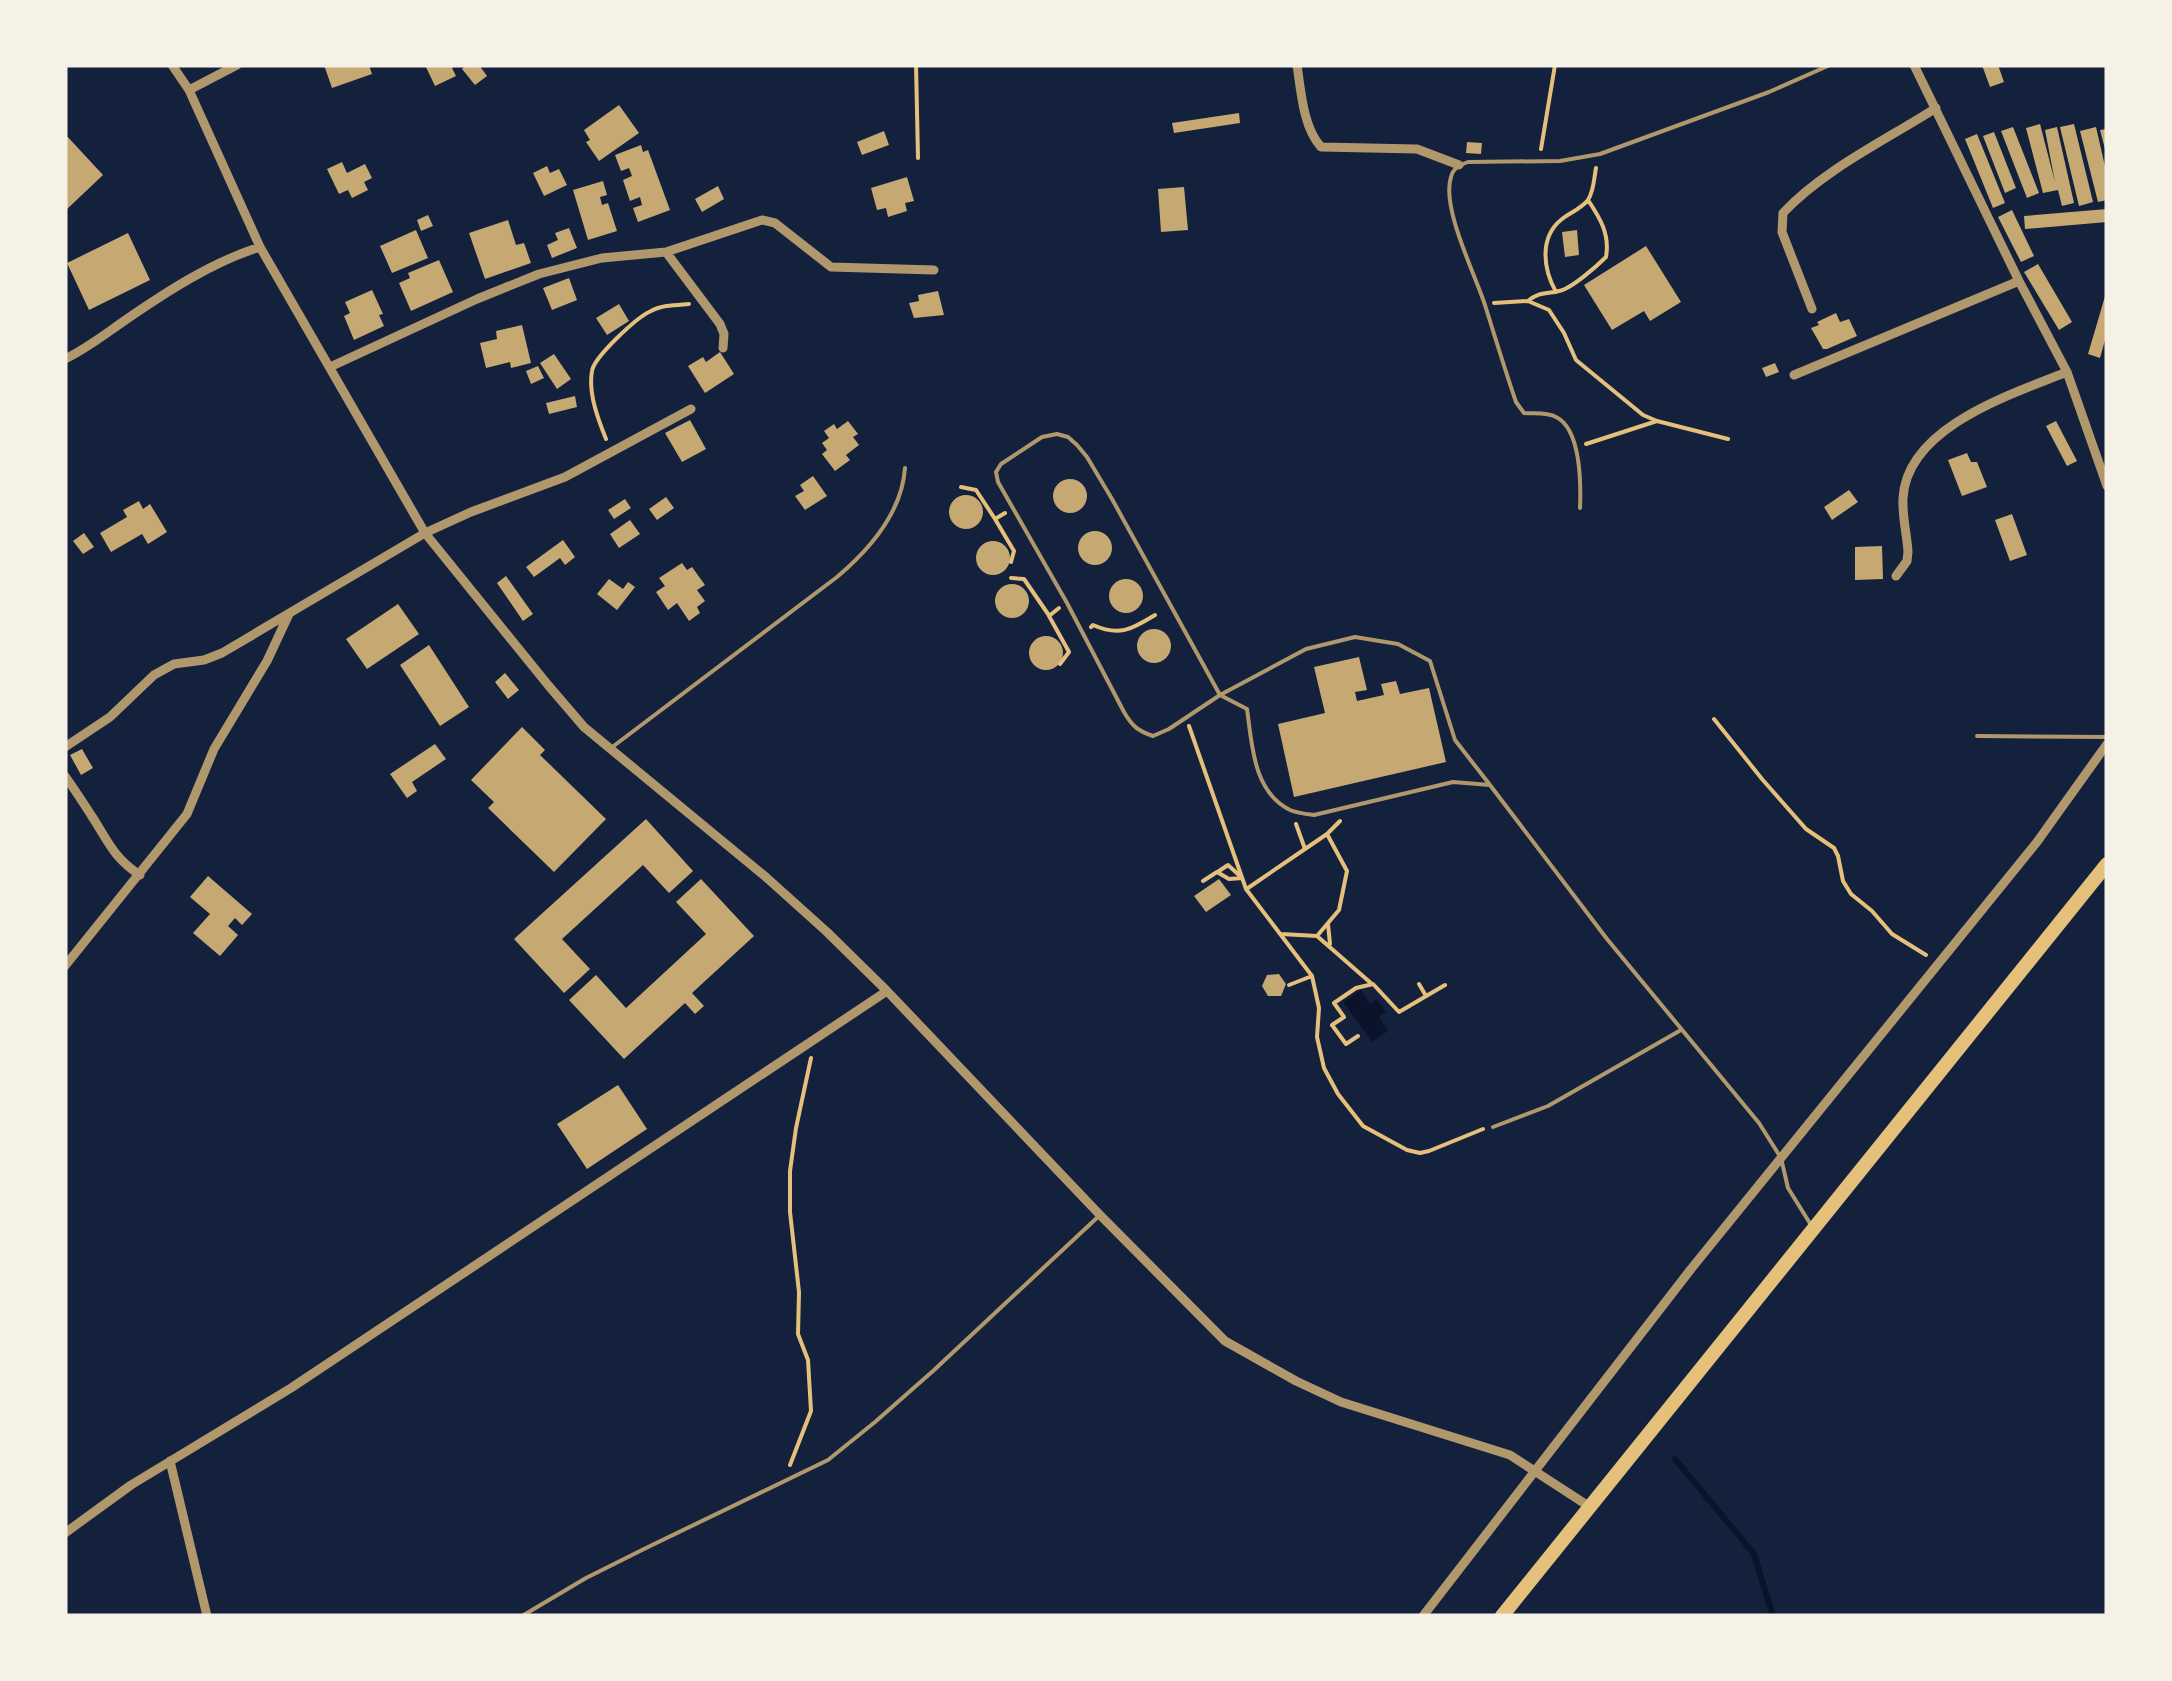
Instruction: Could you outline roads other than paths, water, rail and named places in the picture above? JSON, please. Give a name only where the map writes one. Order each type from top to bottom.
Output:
[{"type":"highway","points":[[1502,1616],[2107,864]]},
{"type":"street","points":[[172,65],[189,90],[260,247],[425,532],[584,726],[767,878],[887,991],[1225,1340],[1341,1402],[1510,1454],[1590,1506]]},
{"type":"street","points":[[189,90],[237,65]]},
{"type":"street","points":[[1297,65],[1308,121],[1314,140],[1321,147],[1417,149],[1459,165]]},
{"type":"street","points":[[1914,65],[2067,372],[2107,486]]},
{"type":"street","points":[[1812,309],[1782,232],[1783,213],[1833,172],[1936,108]]},
{"type":"street","points":[[330,367],[477,298],[539,274],[602,258],[666,252],[767,220],[830,267],[934,270]]},
{"type":"street","points":[[65,360],[176,288],[260,247]]},
{"type":"street","points":[[666,252],[724,334],[723,348]]},
{"type":"street","points":[[1794,375],[2019,280]]},
{"type":"street","points":[[1896,576],[1908,552],[1903,497],[1909,472],[1923,451],[1968,416],[2067,372]]},
{"type":"street","points":[[65,747],[110,717],[154,675],[174,664],[204,660],[222,652],[425,532],[565,477],[691,409]]},
{"type":"street","points":[[65,966],[187,814],[214,749],[267,661],[290,612]]},
{"type":"street","points":[[1423,1616],[1690,1270],[2036,842],[2107,741]]},
{"type":"street","points":[[65,776],[108,846],[140,875]]},
{"type":"street","points":[[65,1533],[131,1485],[291,1388],[887,991]]},
{"type":"street","points":[[170,1460],[208,1616]]},
{"type":"lane","points":[[1580,508],[1581,484],[1571,433],[1552,414],[1524,413],[1516,402],[1451,212],[1450,178],[1459,165],[1477,161],[1560,161],[1600,154],[1769,92],[1830,65]]},
{"type":"lane","points":[[1490,785],[1453,782],[1314,815],[1291,811],[1261,781],[1247,709],[1220,695],[1087,456],[1068,437],[1057,434],[1042,437],[1000,464],[996,472],[998,482],[1131,725],[1153,736],[1220,695],[1306,649],[1355,637],[1398,644],[1430,662],[1454,740],[1490,785],[1588,916],[1760,1122],[1781,1158],[1788,1188],[1814,1229]]},
{"type":"lane","points":[[610,748],[863,554],[899,497],[905,468]]},
{"type":"lane","points":[[1978,736],[2107,741]]},
{"type":"lane","points":[[1492,1126],[1548,1106],[1681,1030]]},
{"type":"lane","points":[[522,1616],[631,1555],[828,1460],[932,1371],[1100,1214]]},
{"type":"water","points":[[1361,990],[1370,1004],[1377,999],[1386,1012],[1379,1017],[1388,1031],[1372,1042],[1343,1002]]},
{"type":"waterway","points":[[1675,1459],[1754,1554],[1773,1616]]}]
